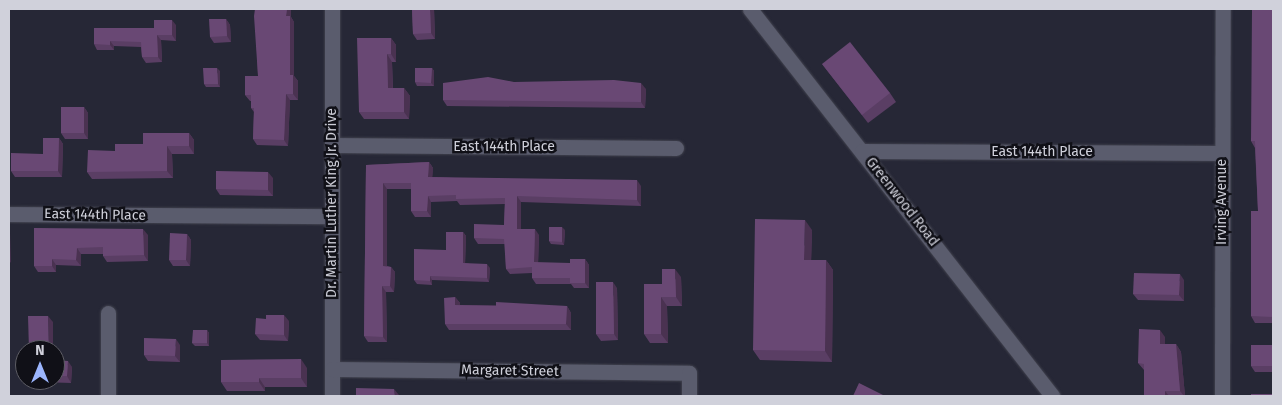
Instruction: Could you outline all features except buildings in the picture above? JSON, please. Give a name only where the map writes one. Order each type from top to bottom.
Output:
[{"type":"street","name":"Dr. Martin Luther King Jr. Drive","points":[[332,9],[332,396]]},
{"type":"street","name":"Greenwood Road","points":[[750,9],[1052,396]]},
{"type":"street","name":"Irving Avenue","points":[[1222,396],[1223,9]]},
{"type":"street","name":"East 144th Place","points":[[332,145],[676,148]]},
{"type":"street","name":"East 144th Place","points":[[862,151],[1222,153]]},
{"type":"street","name":"East 144th Place","points":[[9,214],[332,216]]},
{"type":"street","points":[[108,313],[108,396]]},
{"type":"street","name":"Margaret Street","points":[[332,369],[689,373],[689,396]]}]
